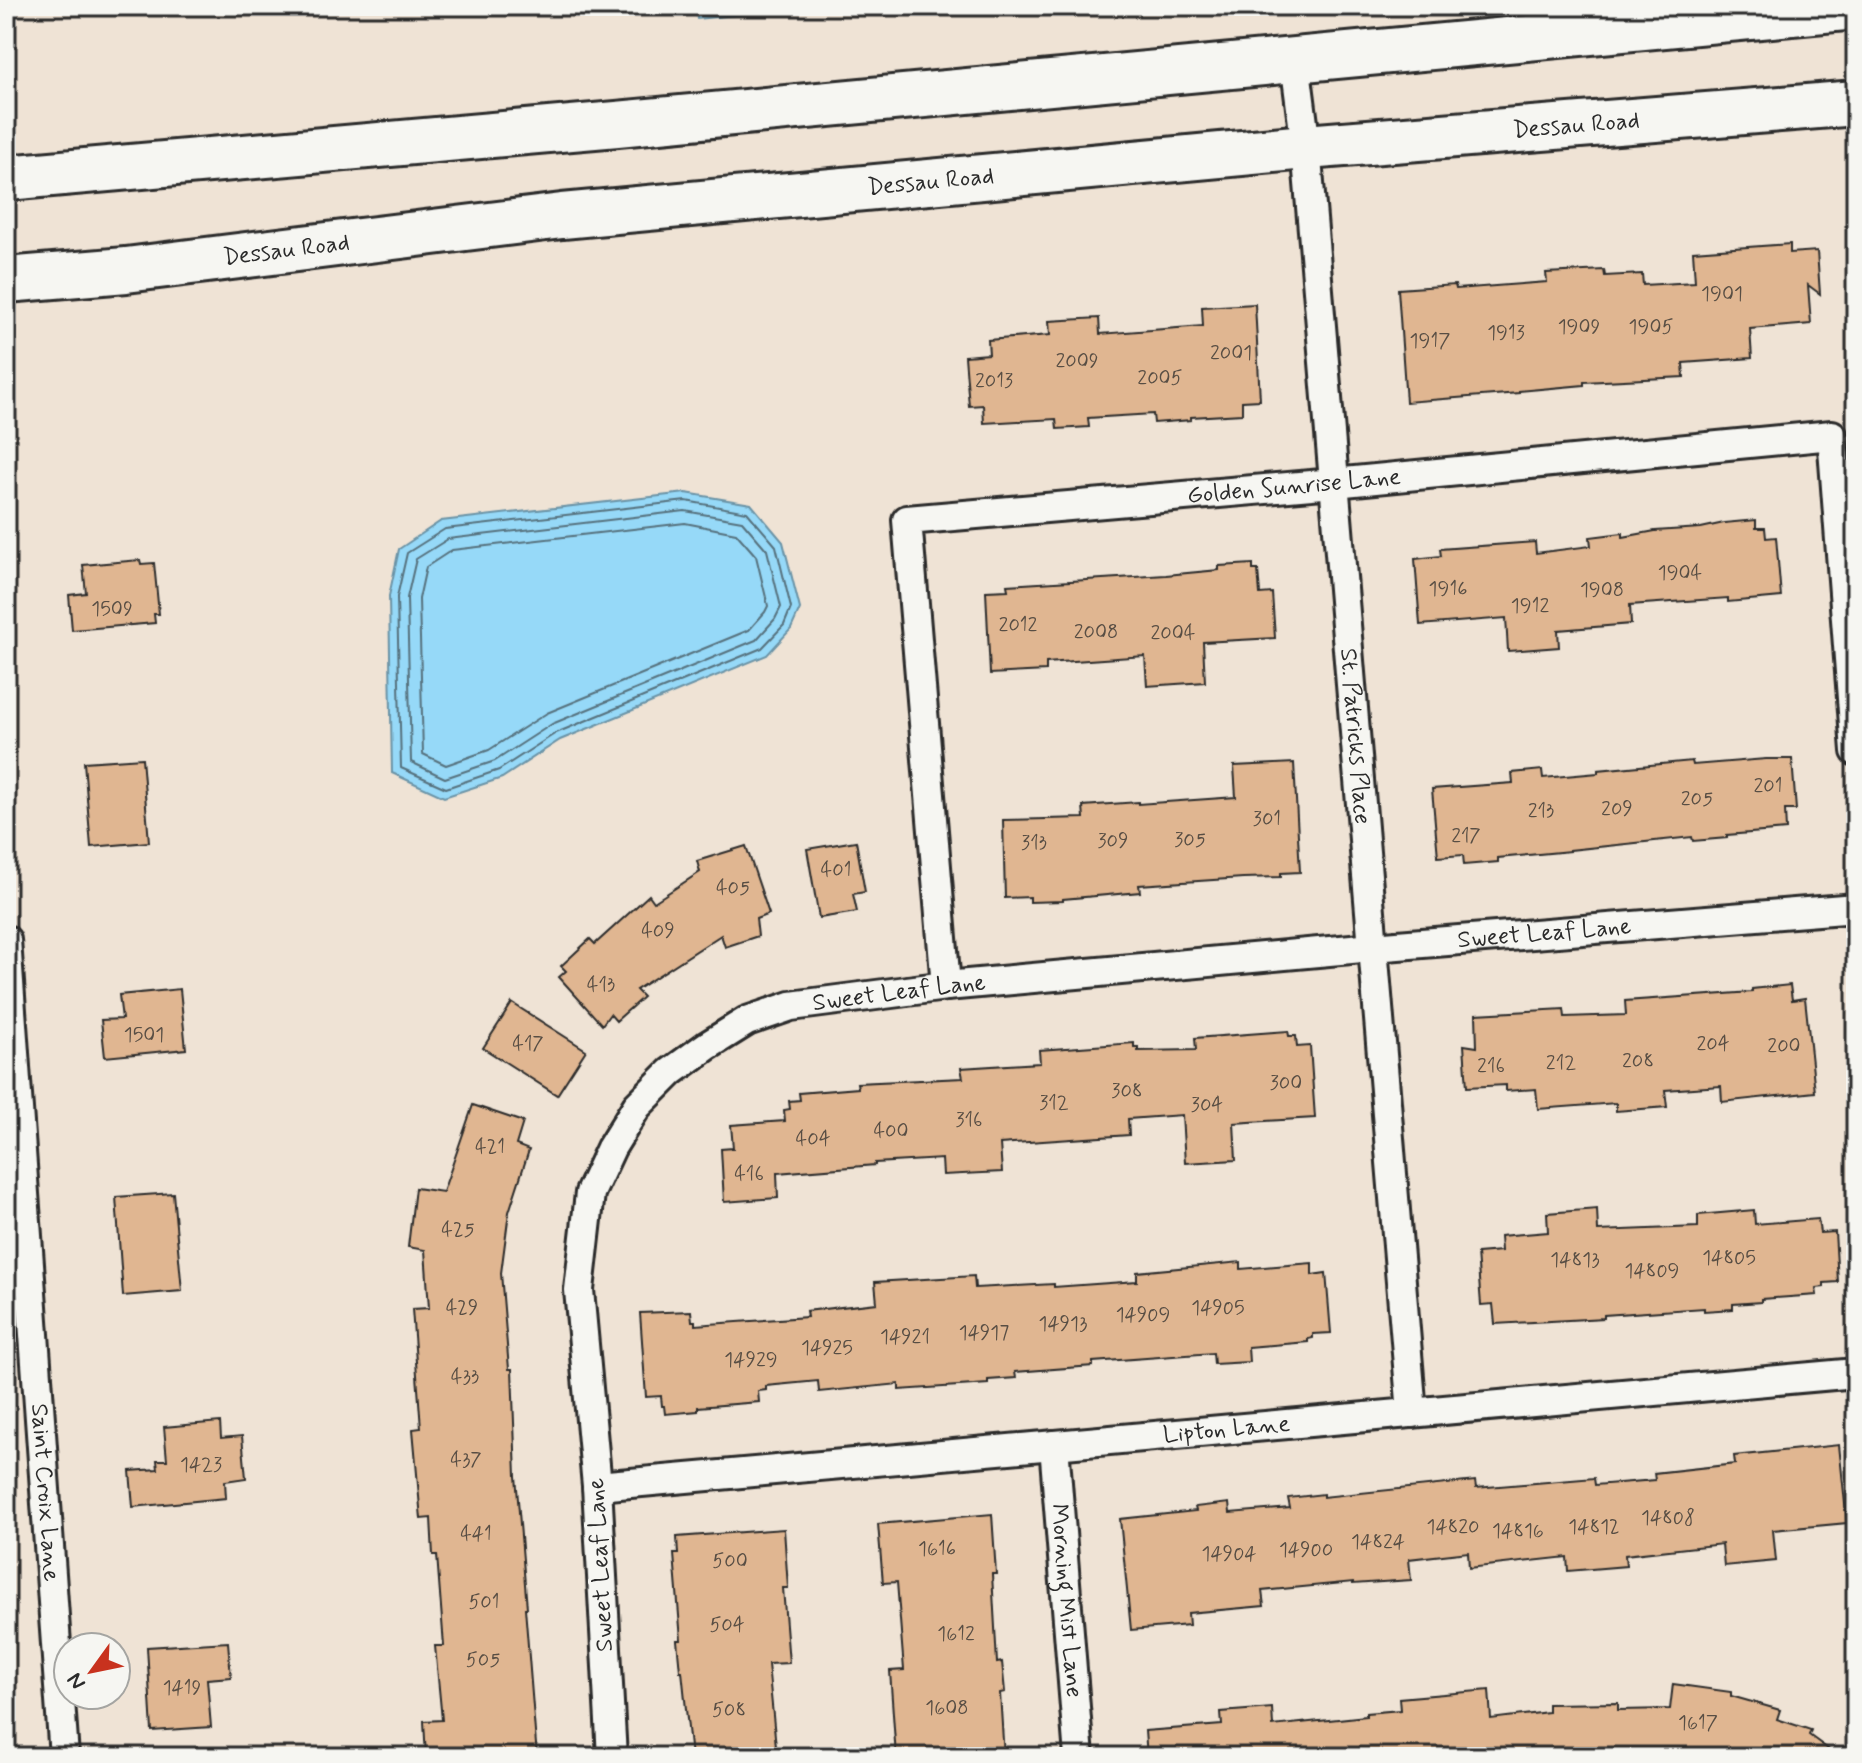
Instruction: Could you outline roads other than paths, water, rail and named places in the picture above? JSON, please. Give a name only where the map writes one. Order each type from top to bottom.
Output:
[{"type":"main road","points":[[6,178],[633,123],[1856,7]]},
{"type":"main road","name":"Dessau Road","points":[[6,280],[126,270],[562,216],[1306,147],[1856,103]]},
{"type":"street","name":"St. Patricks Place","points":[[1295,61],[1306,147],[1412,1413]]},
{"type":"street","name":"Golden Sunrise Lane","points":[[946,986],[907,520],[1832,435],[1856,751]]},
{"type":"street","name":"Sweet Leaf Lane","points":[[612,1757],[597,1486],[579,1290],[590,1193],[611,1148],[637,1106],[671,1072],[707,1046],[747,1021],[791,1006],[946,986],[1856,908]]},
{"type":"street","name":"Saint Croix Lane","points":[[6,940],[64,1757]]},
{"type":"street","name":"Lipton Lane","points":[[597,1486],[1856,1373]]},
{"type":"street","name":"Morning Mist Lane","points":[[1054,1445],[1079,1757]]},
{"type":"water","points":[[695,6],[824,6],[697,19]]},
{"type":"water","points":[[686,493],[751,504],[783,542],[800,609],[791,629],[767,655],[560,740],[502,778],[444,797],[392,773],[389,596],[399,549],[441,521]]}]
